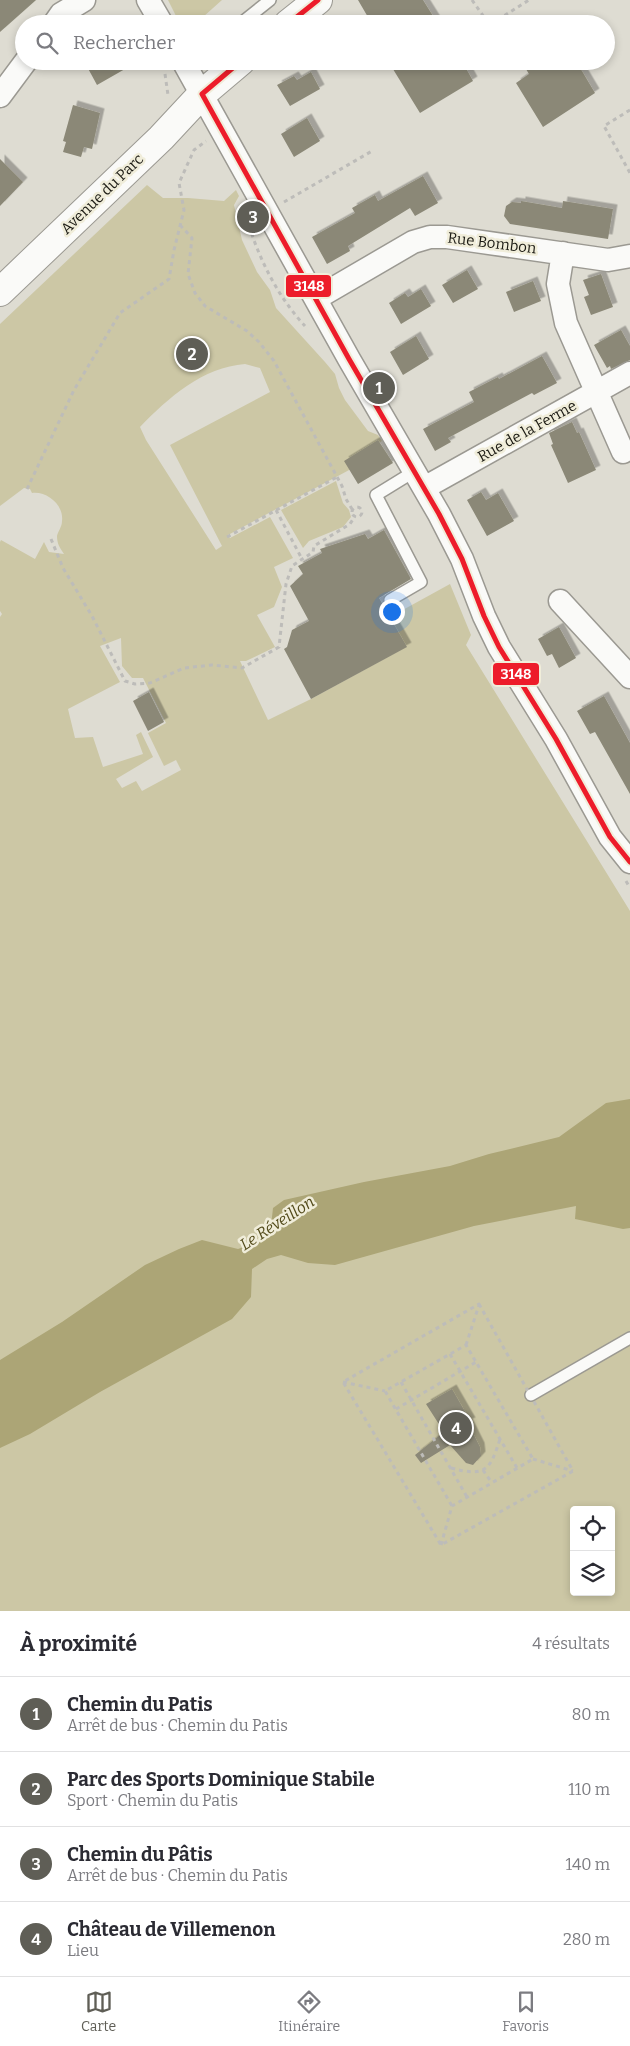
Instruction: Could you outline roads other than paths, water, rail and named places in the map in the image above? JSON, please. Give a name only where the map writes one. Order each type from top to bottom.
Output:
[{"type":"street","points":[[60,15],[84,0]]},
{"type":"street","points":[[148,0],[157,15]]},
{"type":"street","points":[[299,15],[318,0]]},
{"type":"street","points":[[0,96],[19,70]]},
{"type":"street","points":[[178,70],[202,94],[317,298],[349,360],[420,480],[462,559],[484,616],[499,647],[556,738],[610,837],[630,862]]},
{"type":"street","name":"Avenue du Parc","points":[[0,292],[160,138],[202,94],[230,70]]},
{"type":"street","name":"Rue Bombon","points":[[317,298],[413,242],[430,237],[447,237],[608,260],[630,256]]},
{"type":"street","points":[[563,253],[558,284],[566,323],[623,452]]},
{"type":"street","name":"Rue de la Ferme","points":[[420,480],[630,373]]},
{"type":"street","points":[[560,601],[630,677]]},
{"type":"lane","points":[[251,15],[270,0]]},
{"type":"lane","points":[[390,600],[421,582],[376,495],[420,480]]},
{"type":"lane","points":[[530,1395],[630,1338]]},
{"type":"water","name":"Le Réveillon","points":[[630,1099],[630,1228],[623,1229],[575,1219],[576,1206],[474,1226],[335,1265],[308,1263],[281,1255],[267,1259],[252,1269],[251,1297],[232,1319],[100,1392],[30,1434],[0,1448],[0,1360],[62,1322],[145,1265],[202,1240],[238,1249],[263,1240],[271,1226],[273,1208],[284,1200],[364,1182],[450,1166],[489,1154],[559,1137],[606,1103]]},
{"type":"place","name":"Chemin du Pâtis","points":[[253,217]]},
{"type":"place","name":"Parc des Sports Dominique Stabile","points":[[192,354]]},
{"type":"place","name":"Chemin du Patis","points":[[379,388]]},
{"type":"place","name":"Château de Villemenon","points":[[456,1428]]}]
